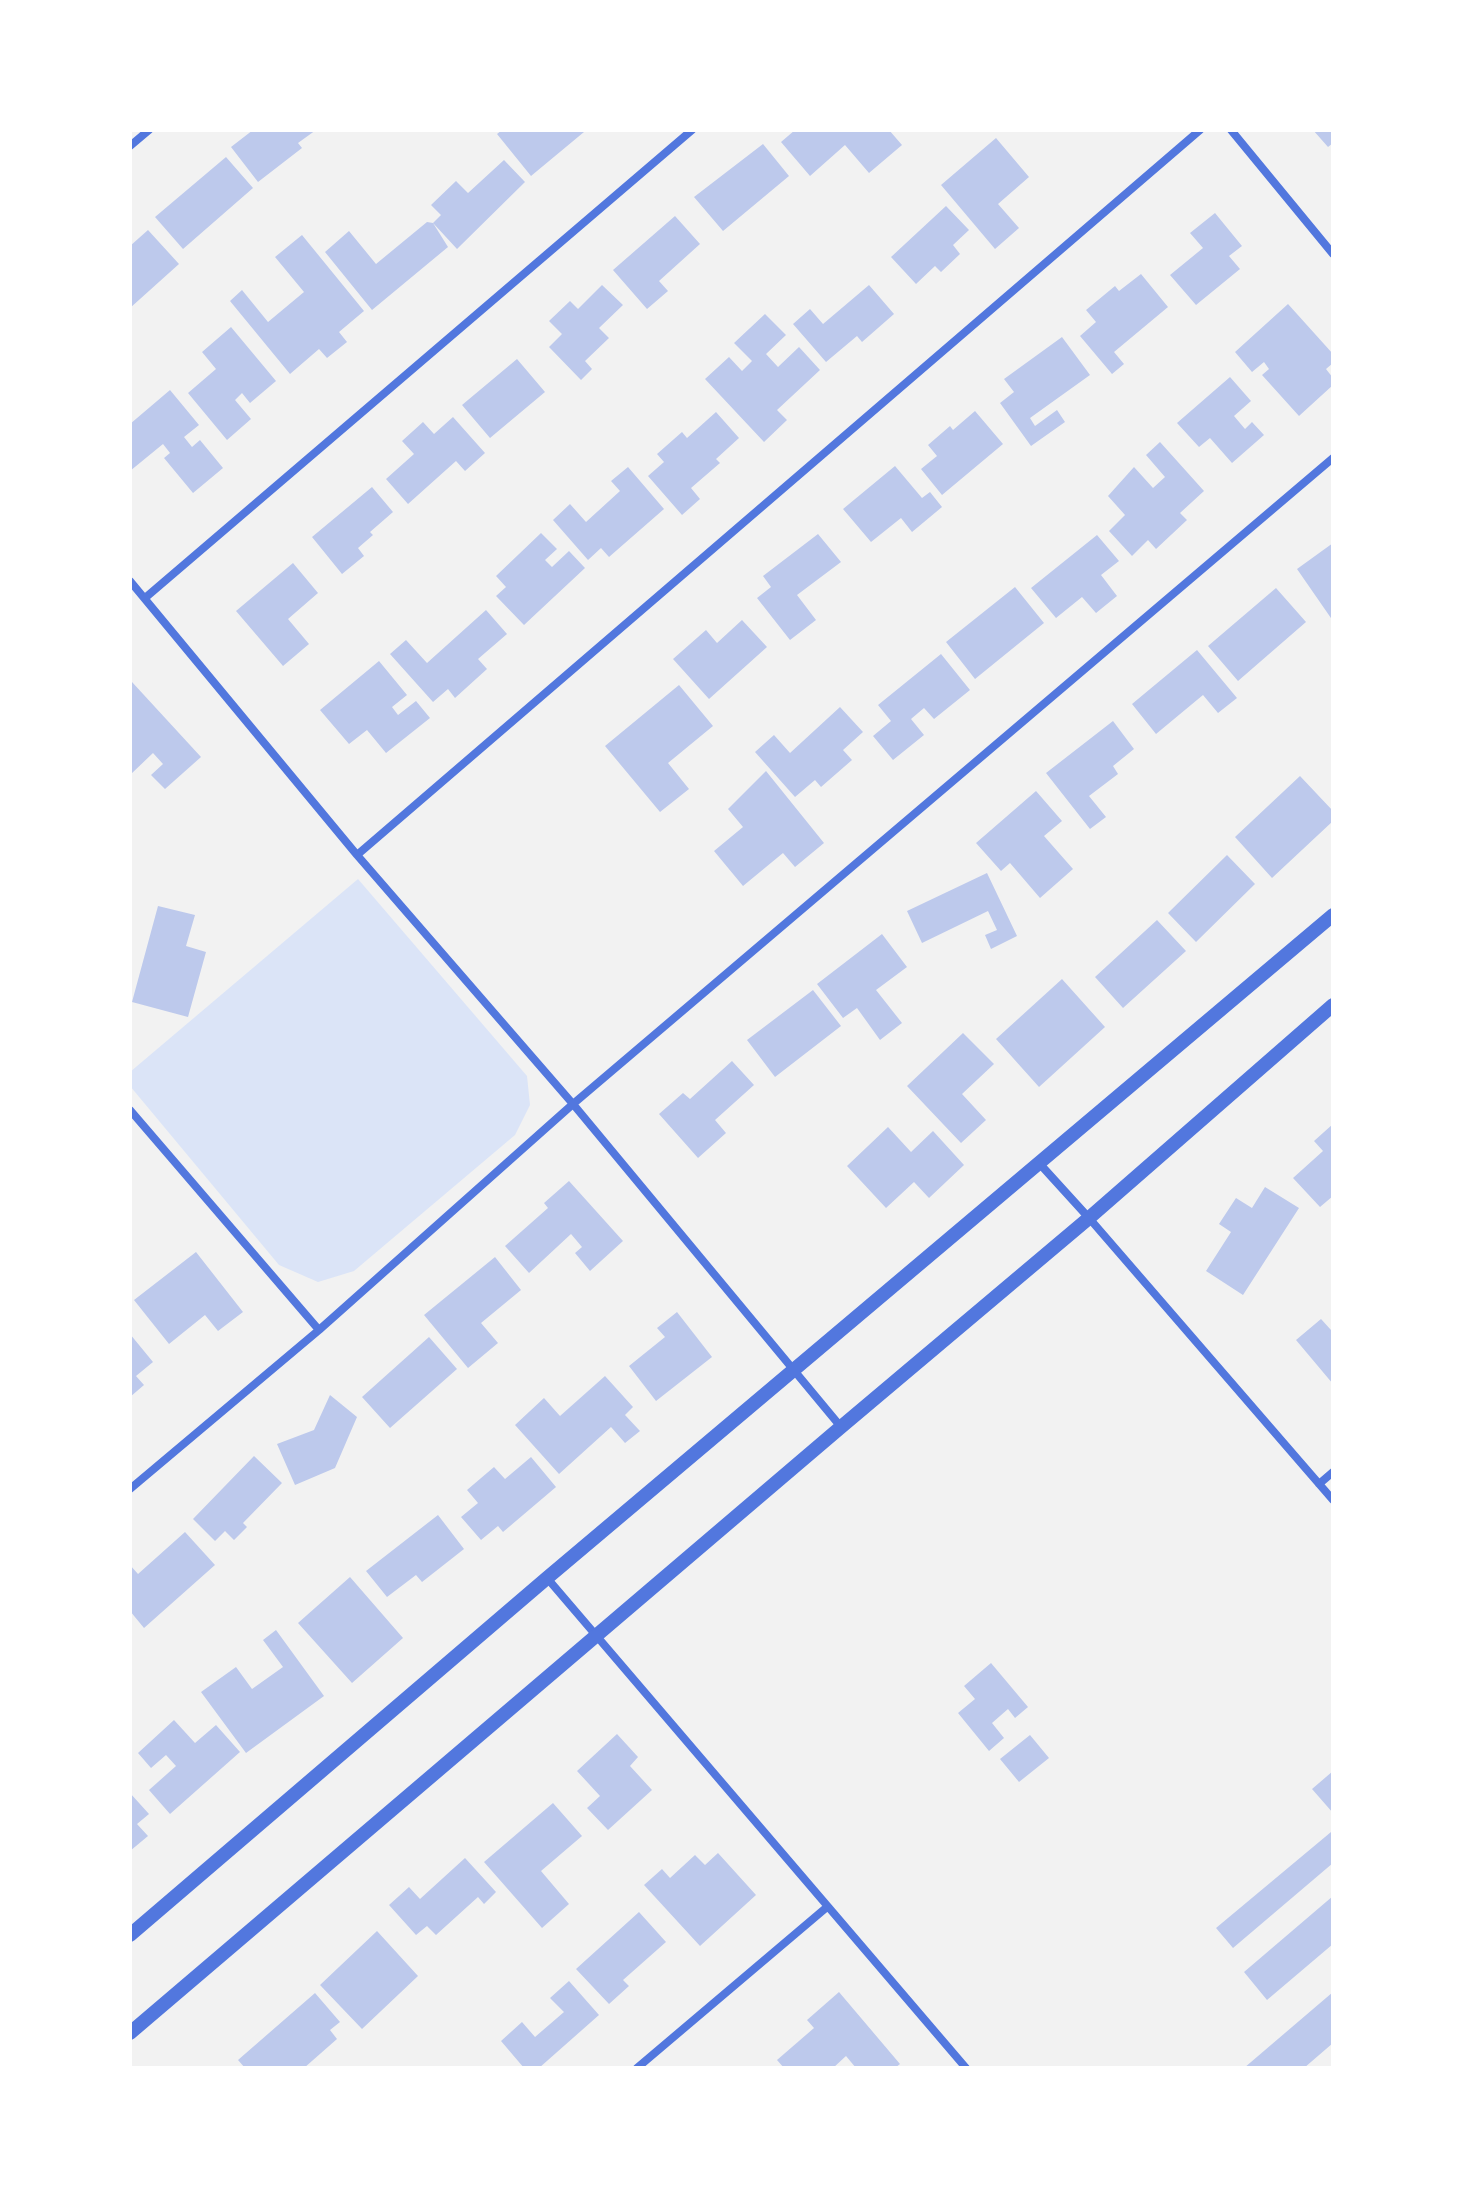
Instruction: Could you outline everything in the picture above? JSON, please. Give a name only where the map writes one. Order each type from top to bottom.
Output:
[{"type":"street","points":[[130,146],[149,130]]},
{"type":"street","points":[[145,598],[692,130]]},
{"type":"street","points":[[357,855],[1200,130]]},
{"type":"street","points":[[1231,130],[1333,254]]},
{"type":"street","points":[[130,1489],[319,1330],[573,1104],[1333,458]]},
{"type":"street","points":[[130,581],[357,855],[573,1104],[841,1427]]},
{"type":"street","points":[[130,1935],[547,1578],[1333,915]]},
{"type":"street","points":[[130,2033],[1089,1218],[1333,1005]]},
{"type":"street","points":[[130,1110],[319,1330]]},
{"type":"street","points":[[1039,1163],[1333,1500]]},
{"type":"street","points":[[1319,1484],[1333,1472]]},
{"type":"street","points":[[547,1578],[966,2068]]},
{"type":"street","points":[[637,2068],[827,1907]]},
{"type":"shaded area","points":[[358,879],[527,1076],[530,1105],[515,1135],[354,1271],[318,1282],[279,1265],[130,1086],[130,1072]]},
{"type":"building","points":[[253,130],[316,130],[298,143],[302,148],[258,182],[231,147]]},
{"type":"building","points":[[502,130],[584,132],[531,176],[497,134]]},
{"type":"building","points":[[795,130],[889,130],[902,145],[869,173],[845,145],[810,176],[781,142]]},
{"type":"building","points":[[1313,130],[1333,130],[1333,143],[1328,147]]},
{"type":"building","points":[[996,138],[1029,177],[998,204],[1019,228],[995,249],[941,185]]},
{"type":"building","points":[[763,144],[789,176],[723,231],[694,197]]},
{"type":"building","points":[[226,157],[253,188],[183,249],[155,217]]},
{"type":"building","points":[[504,160],[525,182],[457,249],[433,223],[441,215],[431,205],[456,181],[468,193]]},
{"type":"building","points":[[946,206],[969,230],[953,245],[960,254],[941,272],[935,266],[916,284],[891,257]]},
{"type":"building","points":[[1215,213],[1242,246],[1229,256],[1240,269],[1196,305],[1170,275],[1203,248],[1190,233]]},
{"type":"building","points":[[675,216],[700,244],[659,281],[668,291],[647,309],[613,270]]},
{"type":"building","points":[[427,222],[433,223],[448,247],[372,310],[325,252],[349,231],[376,264]]},
{"type":"building","points":[[148,230],[179,264],[130,308],[130,246]]},
{"type":"building","points":[[302,235],[364,311],[339,332],[347,342],[327,358],[319,349],[290,374],[230,301],[242,290],[268,322],[304,292],[275,257]]},
{"type":"building","points":[[1141,274],[1168,307],[1114,352],[1124,364],[1112,374],[1080,336],[1096,322],[1086,310],[1115,286],[1119,291]]},
{"type":"building","points":[[602,285],[623,305],[599,328],[609,338],[585,361],[592,369],[581,380],[549,347],[562,334],[549,321],[570,301],[578,309]]},
{"type":"building","points":[[869,285],[894,314],[862,342],[857,336],[826,362],[793,324],[810,309],[823,324]]},
{"type":"building","points":[[1288,304],[1333,354],[1333,363],[1326,369],[1333,378],[1333,385],[1299,416],[1262,375],[1269,369],[1264,362],[1252,372],[1235,352]]},
{"type":"building","points":[[765,314],[786,335],[766,354],[778,367],[799,347],[820,370],[777,410],[787,420],[764,442],[705,379],[729,357],[742,371],[752,361],[734,343]]},
{"type":"building","points":[[231,327],[276,381],[250,403],[242,393],[235,400],[251,419],[227,440],[188,393],[216,369],[202,352]]},
{"type":"building","points":[[1062,337],[1090,375],[1030,418],[1035,426],[1057,410],[1065,422],[1031,446],[1000,403],[1014,392],[1004,379]]},
{"type":"building","points":[[517,359],[545,392],[490,438],[462,405]]},
{"type":"building","points":[[1230,377],[1251,401],[1234,416],[1245,429],[1252,422],[1264,435],[1232,463],[1210,438],[1199,447],[1177,423]]},
{"type":"building","points":[[170,390],[199,425],[184,437],[192,447],[200,440],[223,468],[193,493],[164,458],[170,453],[163,444],[130,471],[130,424]]},
{"type":"building","points":[[975,411],[1003,444],[942,495],[921,469],[937,456],[928,445],[950,426],[953,430]]},
{"type":"building","points":[[716,412],[739,438],[716,459],[720,463],[691,488],[700,499],[682,515],[648,476],[664,462],[657,454],[682,432],[687,438]]},
{"type":"building","points":[[453,417],[485,453],[465,471],[456,461],[408,504],[386,479],[414,454],[402,441],[423,422],[434,434]]},
{"type":"building","points":[[1160,442],[1204,491],[1180,513],[1187,520],[1156,549],[1148,540],[1132,556],[1109,531],[1125,515],[1108,496],[1134,467],[1153,488],[1165,477],[1146,455]]},
{"type":"building","points":[[895,466],[922,498],[930,492],[942,507],[912,532],[901,518],[871,542],[843,509]]},
{"type":"building","points":[[628,467],[664,509],[609,557],[601,548],[588,560],[553,520],[570,504],[586,522],[620,491],[611,481]]},
{"type":"building","points":[[372,487],[393,512],[370,532],[373,535],[358,548],[364,556],[342,574],[312,537]]},
{"type":"building","points":[[541,533],[557,549],[545,560],[552,567],[569,551],[585,568],[524,625],[496,596],[506,587],[496,576]]},
{"type":"building","points":[[818,534],[841,562],[797,595],[816,620],[790,640],[757,598],[771,587],[763,576]]},
{"type":"building","points":[[1097,535],[1119,561],[1101,575],[1117,596],[1096,613],[1082,597],[1056,618],[1031,588]]},
{"type":"building","points":[[1333,543],[1333,621],[1297,569]]},
{"type":"building","points":[[293,563],[318,593],[288,619],[309,644],[283,666],[236,611]]},
{"type":"building","points":[[1015,587],[1044,623],[975,679],[946,642]]},
{"type":"building","points":[[1276,588],[1306,622],[1238,681],[1208,646]]},
{"type":"building","points":[[486,610],[507,634],[478,659],[487,669],[455,698],[448,689],[433,702],[390,654],[406,640],[427,663]]},
{"type":"building","points":[[742,620],[767,647],[709,699],[673,659],[706,630],[717,643]]},
{"type":"building","points":[[1197,650],[1237,698],[1218,713],[1203,695],[1156,734],[1132,704]]},
{"type":"building","points":[[941,654],[970,690],[934,719],[924,708],[911,719],[924,735],[893,760],[873,736],[891,721],[878,705]]},
{"type":"building","points":[[379,661],[407,695],[392,707],[398,715],[416,701],[430,718],[386,753],[367,730],[349,744],[320,710]]},
{"type":"building","points":[[132,682],[201,757],[165,789],[151,775],[163,764],[153,753],[130,775]]},
{"type":"building","points":[[679,685],[713,726],[668,763],[689,789],[660,812],[605,746]]},
{"type":"building","points":[[840,707],[863,732],[843,750],[852,760],[821,787],[815,780],[795,797],[755,752],[774,735],[790,753]]},
{"type":"building","points":[[1113,721],[1134,749],[1113,766],[1118,774],[1089,796],[1106,817],[1090,829],[1046,773]]},
{"type":"building","points":[[766,771],[824,843],[795,867],[783,853],[743,886],[714,851],[743,827],[728,809]]},
{"type":"building","points":[[1300,776],[1333,811],[1333,821],[1272,878],[1235,837]]},
{"type":"building","points":[[1036,791],[1062,821],[1044,836],[1073,869],[1040,898],[1010,863],[1001,871],[976,843]]},
{"type":"building","points":[[1227,855],[1255,884],[1196,942],[1168,913]]},
{"type":"building","points":[[987,873],[1017,936],[991,949],[985,935],[997,930],[988,911],[922,943],[907,911]]},
{"type":"building","points":[[158,906],[195,915],[186,946],[206,952],[188,1017],[132,1002]]},
{"type":"building","points":[[1157,920],[1186,951],[1123,1008],[1095,977]]},
{"type":"building","points":[[882,934],[907,967],[876,990],[902,1023],[880,1040],[857,1008],[843,1018],[817,984]]},
{"type":"building","points":[[1062,979],[1105,1027],[1039,1087],[996,1039]]},
{"type":"building","points":[[813,990],[841,1026],[775,1077],[747,1040]]},
{"type":"building","points":[[963,1033],[994,1064],[962,1094],[986,1120],[961,1143],[907,1086]]},
{"type":"building","points":[[732,1061],[754,1085],[715,1120],[726,1133],[698,1158],[659,1114],[683,1093],[690,1099]]},
{"type":"building","points":[[1333,1124],[1333,1196],[1320,1207],[1293,1178],[1323,1151],[1314,1141]]},
{"type":"building","points":[[888,1127],[911,1152],[933,1131],[964,1165],[929,1198],[914,1182],[886,1208],[847,1166]]},
{"type":"building","points":[[569,1181],[623,1241],[590,1271],[575,1253],[582,1247],[571,1234],[529,1273],[505,1246],[548,1208],[544,1203]]},
{"type":"building","points":[[1265,1187],[1299,1208],[1243,1295],[1206,1271],[1231,1232],[1219,1224],[1236,1198],[1252,1208]]},
{"type":"building","points":[[196,1252],[243,1312],[218,1331],[205,1315],[169,1344],[134,1300]]},
{"type":"building","points":[[495,1257],[521,1290],[481,1323],[498,1343],[468,1368],[424,1315]]},
{"type":"building","points":[[677,1312],[712,1357],[656,1401],[629,1366],[665,1337],[657,1328]]},
{"type":"building","points":[[1321,1319],[1331,1330],[1333,1328],[1333,1384],[1296,1340]]},
{"type":"building","points":[[130,1334],[153,1362],[136,1376],[144,1385],[130,1397]]},
{"type":"building","points":[[429,1337],[457,1369],[390,1428],[362,1397]]},
{"type":"building","points":[[605,1376],[633,1407],[625,1415],[640,1431],[625,1443],[611,1427],[559,1474],[515,1425],[544,1398],[560,1416]]},
{"type":"building","points":[[330,1395],[357,1417],[335,1468],[295,1485],[277,1444],[314,1430]]},
{"type":"building","points":[[254,1456],[282,1483],[243,1523],[247,1527],[234,1540],[225,1531],[215,1541],[193,1519]]},
{"type":"building","points":[[531,1457],[556,1487],[503,1532],[498,1526],[481,1540],[461,1517],[478,1503],[467,1490],[494,1467],[505,1479]]},
{"type":"building","points":[[438,1515],[464,1549],[422,1582],[416,1575],[387,1597],[366,1571]]},
{"type":"building","points":[[185,1532],[215,1565],[144,1628],[130,1611],[130,1565],[138,1574]]},
{"type":"building","points":[[350,1577],[403,1638],[352,1683],[298,1623]]},
{"type":"building","points":[[276,1630],[324,1696],[246,1753],[201,1692],[236,1667],[252,1689],[283,1667],[263,1640]]},
{"type":"building","points":[[991,1663],[1028,1707],[1015,1718],[1008,1709],[992,1723],[1004,1738],[989,1751],[958,1713],[975,1699],[964,1686]]},
{"type":"building","points":[[174,1720],[195,1743],[216,1725],[240,1752],[170,1814],[149,1790],[176,1766],[166,1755],[151,1768],[138,1753]]},
{"type":"building","points":[[617,1734],[638,1757],[630,1766],[652,1790],[608,1830],[587,1808],[600,1796],[577,1771]]},
{"type":"building","points":[[1030,1735],[1049,1758],[1019,1782],[1000,1759]]},
{"type":"building","points":[[1333,1771],[1333,1813],[1312,1789]]},
{"type":"building","points":[[130,1793],[149,1814],[137,1824],[148,1836],[130,1851]]},
{"type":"building","points":[[553,1803],[582,1836],[541,1871],[569,1904],[542,1928],[484,1862]]},
{"type":"building","points":[[1331,1832],[1333,1863],[1233,1948],[1216,1928]]},
{"type":"building","points":[[718,1853],[756,1895],[700,1946],[644,1885],[662,1869],[670,1878],[695,1855],[705,1865]]},
{"type":"building","points":[[465,1858],[496,1892],[484,1904],[478,1897],[436,1935],[427,1926],[416,1935],[389,1905],[409,1887],[420,1899]]},
{"type":"building","points":[[1333,1896],[1333,1944],[1267,2000],[1244,1972]]},
{"type":"building","points":[[639,1912],[666,1942],[623,1980],[629,1986],[609,2004],[576,1969]]},
{"type":"building","points":[[377,1931],[418,1976],[362,2029],[320,1985]]},
{"type":"building","points":[[569,1981],[599,2015],[539,2068],[524,2068],[501,2041],[522,2022],[535,2037],[564,2012],[550,1998]]},
{"type":"building","points":[[839,1992],[900,2064],[895,2068],[856,2068],[846,2056],[833,2068],[784,2068],[777,2060],[814,2028],[807,2020]]},
{"type":"building","points":[[1333,1992],[1333,2043],[1304,2068],[1244,2068]]},
{"type":"building","points":[[315,1993],[340,2022],[330,2030],[337,2039],[304,2068],[245,2068],[238,2060]]}]
